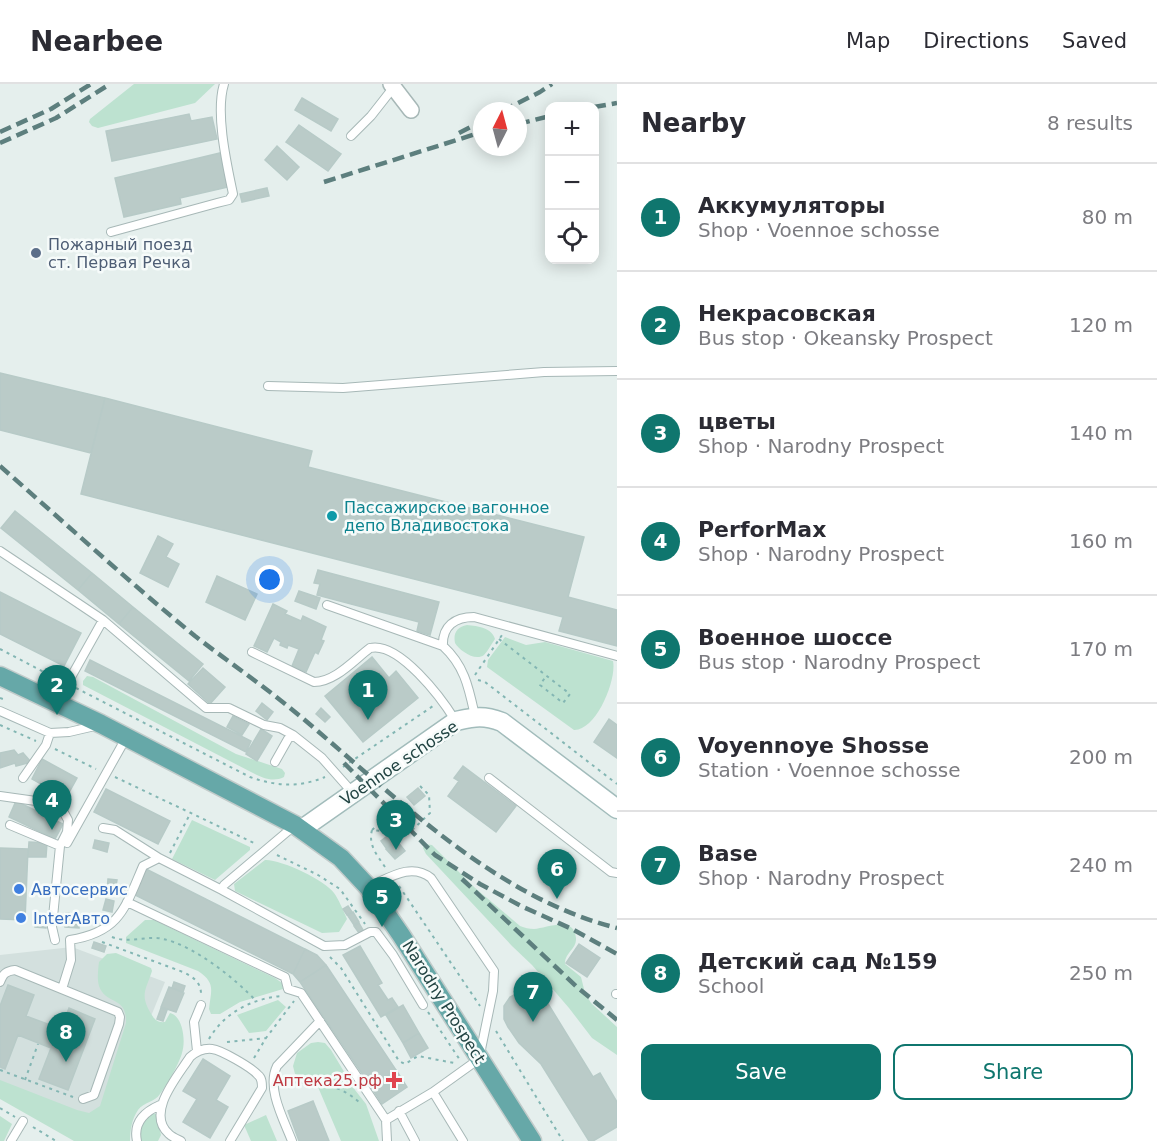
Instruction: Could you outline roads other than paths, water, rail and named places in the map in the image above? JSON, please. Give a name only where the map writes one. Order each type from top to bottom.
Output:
[{"type":"main road","name":"Narodny Prospect","points":[[0,676],[101,724],[298,827],[340,858],[368,886],[426,997],[479,1059],[532,1141]]},
{"type":"main road","name":"Voennoe schosse","points":[[298,827],[353,793],[456,722],[475,717],[488,717],[502,723],[617,809]]},
{"type":"street","points":[[392,86],[411,110]]},
{"type":"lane","points":[[111,232],[229,200],[233,194],[226,160],[221,103],[224,84]]},
{"type":"lane","points":[[351,136],[371,116],[392,86]]},
{"type":"lane","points":[[268,386],[343,388],[544,372],[617,371]]},
{"type":"lane","points":[[0,551],[103,620],[206,708],[229,708],[264,725],[280,728],[293,735],[336,772],[353,793]]},
{"type":"lane","points":[[327,606],[443,646],[458,662],[468,682],[475,717]]},
{"type":"lane","points":[[443,646],[445,632],[450,623],[461,617],[474,617],[617,656]]},
{"type":"lane","points":[[57,702],[103,620]]},
{"type":"lane","points":[[252,652],[314,682],[321,682],[370,648],[377,647],[408,662],[442,700],[456,722]]},
{"type":"lane","points":[[0,711],[50,733],[69,732],[101,724]]},
{"type":"lane","points":[[23,778],[46,745],[50,733]]},
{"type":"lane","points":[[275,762],[288,739],[293,735]]},
{"type":"lane","points":[[59,856],[126,738]]},
{"type":"lane","points":[[489,778],[610,872],[617,873]]},
{"type":"lane","points":[[0,796],[43,802],[63,811],[68,820],[67,832],[60,846],[52,927],[55,940]]},
{"type":"lane","points":[[10,825],[60,846]]},
{"type":"lane","points":[[222,890],[224,885],[298,827]]},
{"type":"lane","points":[[103,828],[115,830],[162,860],[324,946],[345,945],[370,932],[376,932],[401,951]]},
{"type":"lane","points":[[62,988],[71,960],[70,939],[88,937],[114,922],[127,902],[143,866],[162,860]]},
{"type":"lane","points":[[368,886],[408,870],[431,878],[494,971],[493,991],[479,1059],[433,1092],[386,1120]]},
{"type":"lane","points":[[127,902],[285,977],[288,988],[300,994],[386,1120],[387,1141]]},
{"type":"lane","points":[[0,982],[2,975],[7,971],[15,970],[117,1012],[120,1017],[94,1095],[83,1099]]},
{"type":"lane","points":[[197,1051],[194,1022],[201,1005]]},
{"type":"lane","points":[[291,1141],[274,1086],[277,1066],[320,1021]]},
{"type":"lane","points":[[137,1141],[136,1129],[142,1117],[149,1110],[160,1105],[190,1057],[197,1051],[211,1048],[248,1068],[262,1081],[262,1088],[230,1141]]},
{"type":"lane","points":[[262,1088],[274,1086]]},
{"type":"lane","points":[[433,1092],[463,1141]]},
{"type":"lane","points":[[160,1105],[161,1122],[164,1128],[168,1134],[181,1141]]},
{"type":"lane","points":[[399,1111],[415,1141]]},
{"type":"lane","points":[[11,1141],[22,1121]]},
{"type":"railway","points":[[0,132],[51,109],[91,84]]},
{"type":"railway","points":[[0,143],[56,118],[110,84]]},
{"type":"railway","points":[[520,102],[552,84]]},
{"type":"railway","points":[[599,106],[617,103]]},
{"type":"railway","points":[[527,122],[545,117]]},
{"type":"railway","points":[[459,133],[473,126]]},
{"type":"railway","points":[[324,182],[473,135]]},
{"type":"railway","points":[[0,466],[195,636],[289,707],[442,836],[483,865],[526,891],[570,913],[617,928]]},
{"type":"railway","points":[[344,763],[435,855],[480,884],[617,954]]},
{"type":"railway","points":[[462,879],[577,987],[617,1020]]},
{"type":"place","name":"Пожарный поезд ст. Первая Речка","points":[[36,253]]},
{"type":"place","name":"Пассажирское вагонное депо Владивостока","points":[[332,516]]},
{"type":"place","name":"Некрасовская","points":[[57,715]]},
{"type":"place","name":"Аккумуляторы","points":[[368,720]]},
{"type":"place","name":"PerforMax","points":[[52,830]]},
{"type":"place","name":"цветы","points":[[396,850]]},
{"type":"place","name":"Автосервис","points":[[19,889]]},
{"type":"place","name":"Voyennoye Shosse","points":[[557,899]]},
{"type":"place","name":"InterАвто","points":[[21,918]]},
{"type":"place","name":"Военное шоссе","points":[[382,927]]},
{"type":"place","name":"Base","points":[[533,1022]]},
{"type":"place","name":"Детский сад №159","points":[[66,1062]]},
{"type":"place","name":"Аптека25.рф","points":[[394,1080]]}]
